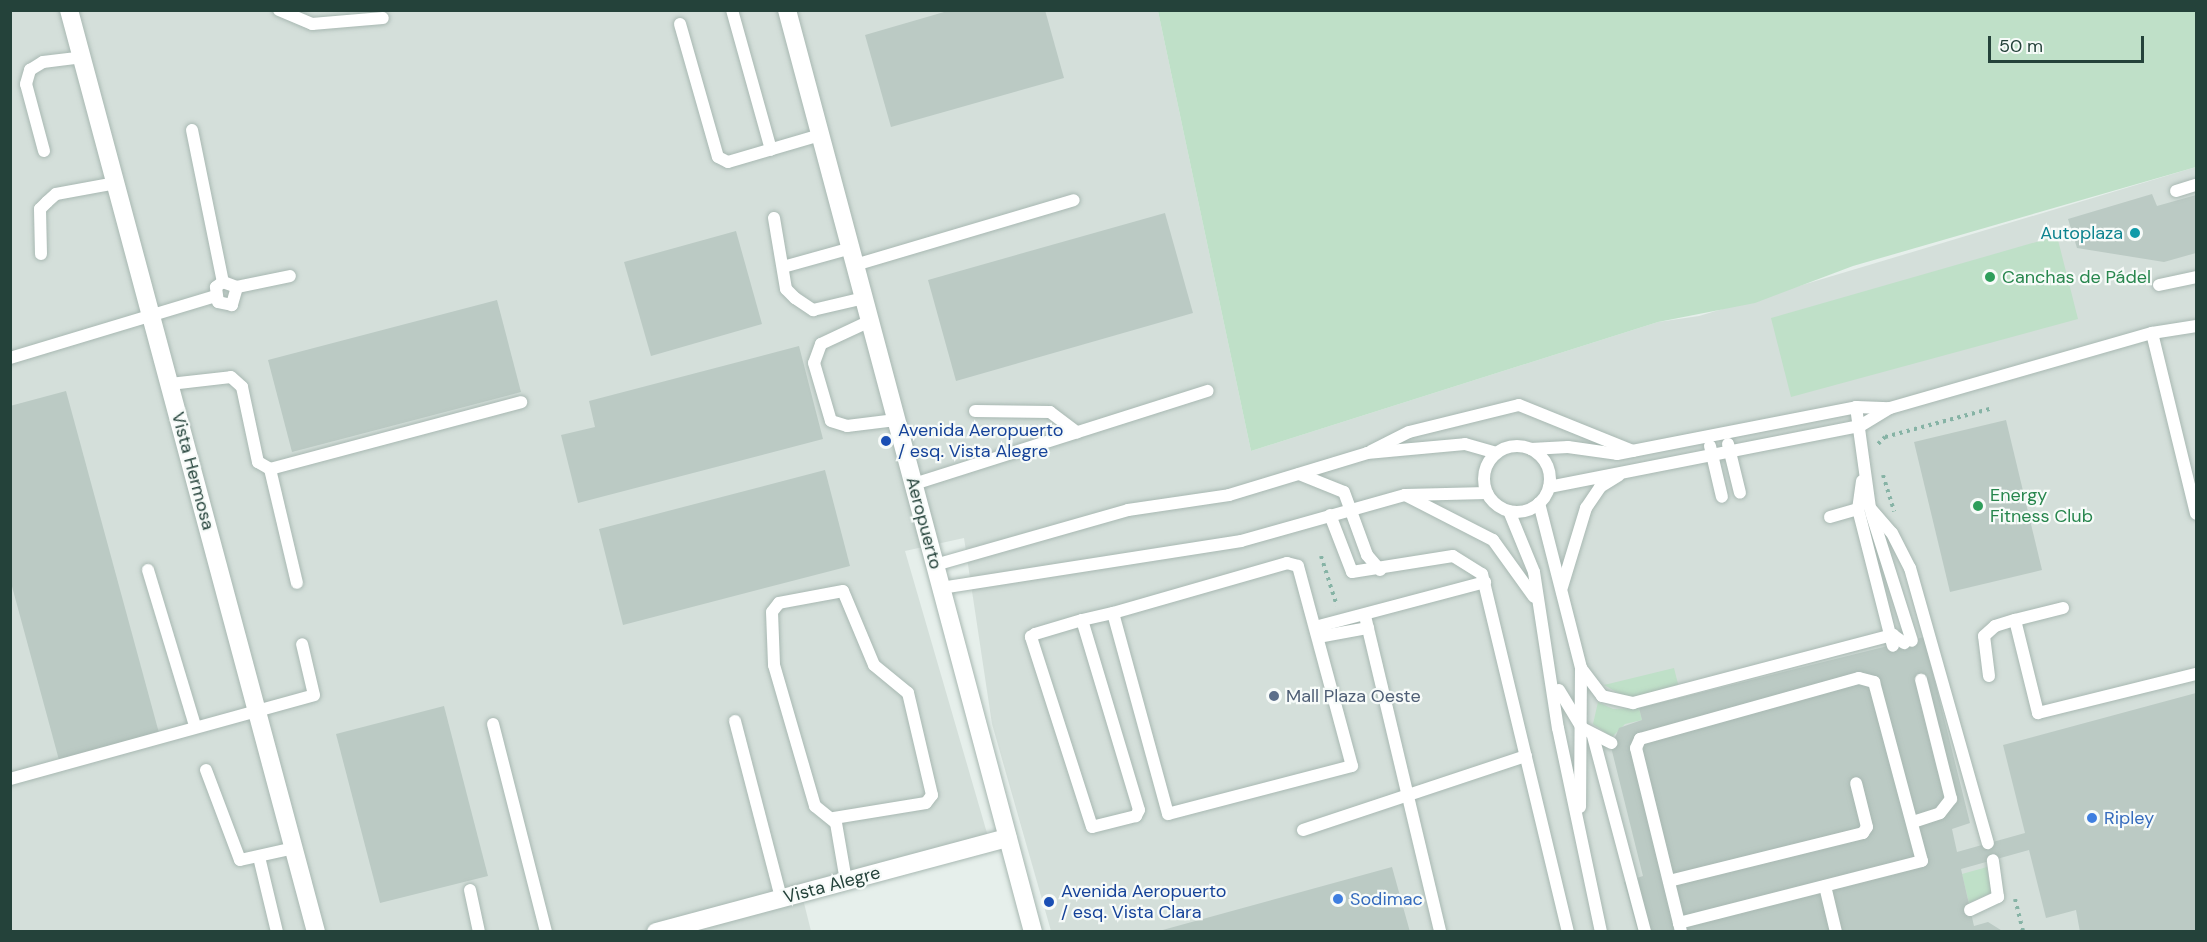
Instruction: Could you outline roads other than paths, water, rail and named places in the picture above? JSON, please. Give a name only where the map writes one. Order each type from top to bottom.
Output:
[{"type":"street","name":"Vista Hermosa","points":[[69,10],[316,932]]},
{"type":"street","name":"Aeropuerto","points":[[787,10],[1033,932]]},
{"type":"street","name":"Vista Alegre","points":[[656,932],[1008,838]]},
{"type":"lane","points":[[279,10],[312,24],[382,18]]},
{"type":"lane","points":[[732,10],[771,150]]},
{"type":"lane","points":[[680,24],[717,157],[728,162],[820,135]]},
{"type":"lane","points":[[44,151],[26,84],[30,70],[43,62],[81,57]]},
{"type":"lane","points":[[10,358],[215,296],[223,282],[192,130]]},
{"type":"lane","points":[[41,254],[40,209],[47,202],[56,194],[116,183]]},
{"type":"lane","points":[[2176,191],[2196,185]]},
{"type":"lane","points":[[783,267],[853,256],[1074,200]]},
{"type":"lane","points":[[774,218],[786,289],[813,310],[864,298]]},
{"type":"lane","points":[[223,282],[237,287],[290,276]]},
{"type":"lane","points":[[2159,285],[2196,277]]},
{"type":"lane","points":[[215,296],[232,305],[237,287]]},
{"type":"lane","points":[[870,321],[821,344],[814,363],[831,421],[847,426],[896,420]]},
{"type":"lane","points":[[1549,487],[1634,468],[1860,426],[1890,408],[2152,333],[2196,326]]},
{"type":"lane","points":[[2152,333],[2196,514]]},
{"type":"lane","points":[[170,384],[231,377],[242,387],[258,462],[270,469],[521,402]]},
{"type":"lane","points":[[914,484],[1208,391]]},
{"type":"lane","points":[[935,565],[1128,510],[1211,500],[1367,453],[1409,432],[1519,405],[1637,452]]},
{"type":"lane","points":[[1367,453],[1465,444],[1496,453],[1517,446],[1531,449],[1637,452],[1856,407],[1890,408]]},
{"type":"lane","points":[[1856,407],[1860,426],[1864,508],[1903,643]]},
{"type":"lane","points":[[975,411],[1050,412],[1077,432]]},
{"type":"lane","points":[[1726,435],[1740,492]]},
{"type":"lane","points":[[1708,439],[1722,497]]},
{"type":"lane","points":[[1509,511],[1539,503],[1549,487],[1545,461],[1531,449]]},
{"type":"lane","points":[[1487,493],[1486,467],[1496,453]]},
{"type":"lane","points":[[1562,588],[1586,508],[1600,487],[1634,468]]},
{"type":"lane","points":[[270,469],[297,583]]},
{"type":"lane","points":[[1298,474],[1335,485],[1353,508],[1367,555],[1380,570]]},
{"type":"lane","points":[[941,588],[1216,546],[1406,495],[1487,493],[1509,511],[1526,544],[1554,677],[1579,829],[1601,932]]},
{"type":"lane","points":[[1406,495],[1493,540],[1513,561],[1540,608]]},
{"type":"lane","points":[[1539,503],[1581,668],[1579,829]]},
{"type":"lane","points":[[1830,518],[1864,508]]},
{"type":"lane","points":[[1864,508],[1903,643]]},
{"type":"lane","points":[[1864,508],[1892,532],[1910,568],[1988,843]]},
{"type":"lane","points":[[1330,515],[1348,568],[1358,574],[1453,556],[1469,561],[1485,582],[1568,932]]},
{"type":"lane","points":[[1082,620],[1139,810],[1136,816],[1097,827],[1088,824],[1031,640],[1035,634],[1082,620],[1292,563],[1298,566],[1352,765],[1172,815],[1113,613]]},
{"type":"lane","points":[[148,570],[195,726]]},
{"type":"lane","points":[[1316,632],[1362,621],[1485,582]]},
{"type":"lane","points":[[834,818],[926,803],[932,795],[908,693],[874,665],[843,591],[779,603],[772,612],[774,664],[815,806],[834,818],[846,881]]},
{"type":"lane","points":[[1989,676],[1984,636],[1995,626],[2063,608]]},
{"type":"lane","points":[[2015,620],[2038,714],[2196,674]]},
{"type":"lane","points":[[1362,621],[1440,932]]},
{"type":"lane","points":[[1581,668],[1602,696],[1633,703],[1893,635],[1903,643]]},
{"type":"lane","points":[[10,779],[195,726],[314,695],[302,644]]},
{"type":"lane","points":[[1554,677],[1582,728],[1593,736],[1611,743]]},
{"type":"lane","points":[[1859,678],[1874,682],[1881,693],[1922,861],[1680,927],[1669,881],[1636,748],[1640,739],[1859,678]]},
{"type":"lane","points":[[1913,822],[1940,813],[1951,799],[1921,680]]},
{"type":"lane","points":[[735,721],[781,898]]},
{"type":"lane","points":[[493,724],[546,932]]},
{"type":"lane","points":[[1593,736],[1645,932]]},
{"type":"lane","points":[[1304,830],[1526,756]]},
{"type":"lane","points":[[206,770],[235,854],[240,860],[294,848]]},
{"type":"lane","points":[[1669,881],[1863,833],[1867,827],[1856,783]]},
{"type":"lane","points":[[259,857],[277,932]]},
{"type":"lane","points":[[1970,910],[1998,897],[1993,860]]},
{"type":"lane","points":[[1825,886],[1836,932]]},
{"type":"lane","points":[[470,890],[479,932]]},
{"type":"place","name":"Autoplaza","points":[[2135,233]]},
{"type":"place","name":"Canchas de Pádel","points":[[1990,277]]},
{"type":"place","name":"Avenida Aeropuerto / esq. Vista Alegre","points":[[886,441]]},
{"type":"place","name":"Energy Fitness Club","points":[[1978,506]]},
{"type":"place","name":"Mall Plaza Oeste","points":[[1274,696]]},
{"type":"place","name":"Ripley","points":[[2092,818]]},
{"type":"place","name":"Sodimac","points":[[1338,899]]},
{"type":"place","name":"Avenida Aeropuerto / esq. Vista Clara","points":[[1049,902]]}]
